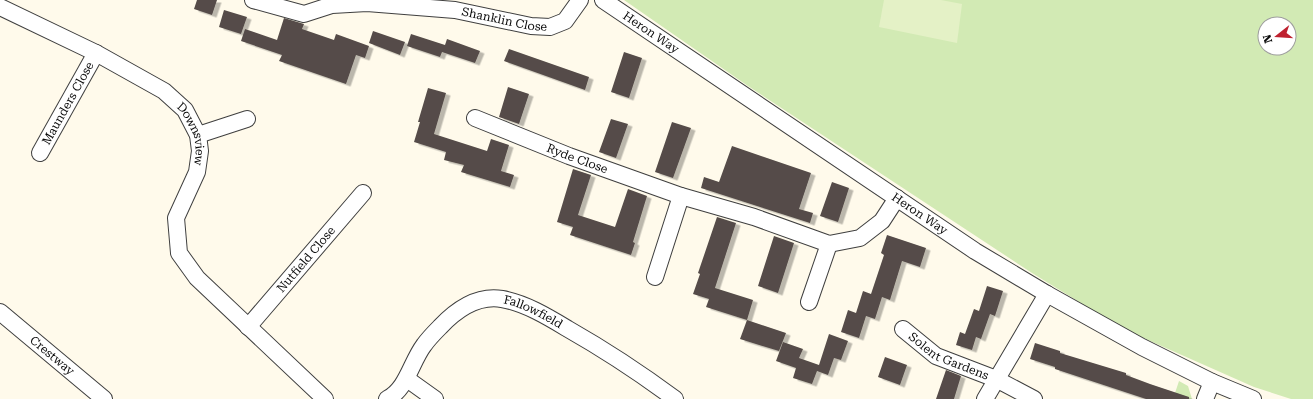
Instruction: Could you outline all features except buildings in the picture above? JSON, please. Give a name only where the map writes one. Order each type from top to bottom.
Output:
[{"type":"street","name":"Shanklin Close","points":[[253,0],[304,14],[332,5],[368,2],[455,10],[531,26],[550,27],[565,21],[580,0]]},
{"type":"street","name":"Heron Way","points":[[602,0],[898,198],[974,251],[1046,294],[1142,348],[1212,382],[1253,399]]},
{"type":"street","name":"Downsview","points":[[0,7],[96,53],[164,91],[185,110],[198,135],[200,151],[197,172],[176,218],[179,253],[197,278],[325,399]]},
{"type":"street","name":"Maunders Close","points":[[40,154],[96,53]]},
{"type":"street","name":"Ryde Close","points":[[476,118],[569,156],[681,196],[754,217],[829,244]]},
{"type":"street","points":[[198,135],[248,119]]},
{"type":"street","name":"Nutfield Close","points":[[248,326],[363,193]]},
{"type":"street","points":[[655,277],[681,196]]},
{"type":"street","points":[[809,302],[829,244],[860,238],[882,221],[898,198]]},
{"type":"street","points":[[985,399],[1046,294]]},
{"type":"street","name":"Fallowfield","points":[[406,379],[424,345],[442,325],[464,306],[484,299],[501,299],[527,308],[582,337],[638,371],[675,399]]},
{"type":"street","name":"Crestway","points":[[0,312],[104,399]]},
{"type":"street","name":"Solent Gardens","points":[[903,329],[936,356],[996,379],[1034,399]]},
{"type":"street","points":[[387,399],[391,397],[406,379],[435,399]]},
{"type":"street","points":[[1205,399],[1212,382]]},
{"type":"green space","points":[[624,0],[1313,0],[1313,399],[1291,399],[1254,387],[1123,329],[1032,273],[748,86]]},
{"type":"green space","points":[[884,0],[941,0],[962,4],[957,43],[879,27]]},
{"type":"green space","points":[[1179,381],[1188,386],[1192,399],[1173,399]]}]
